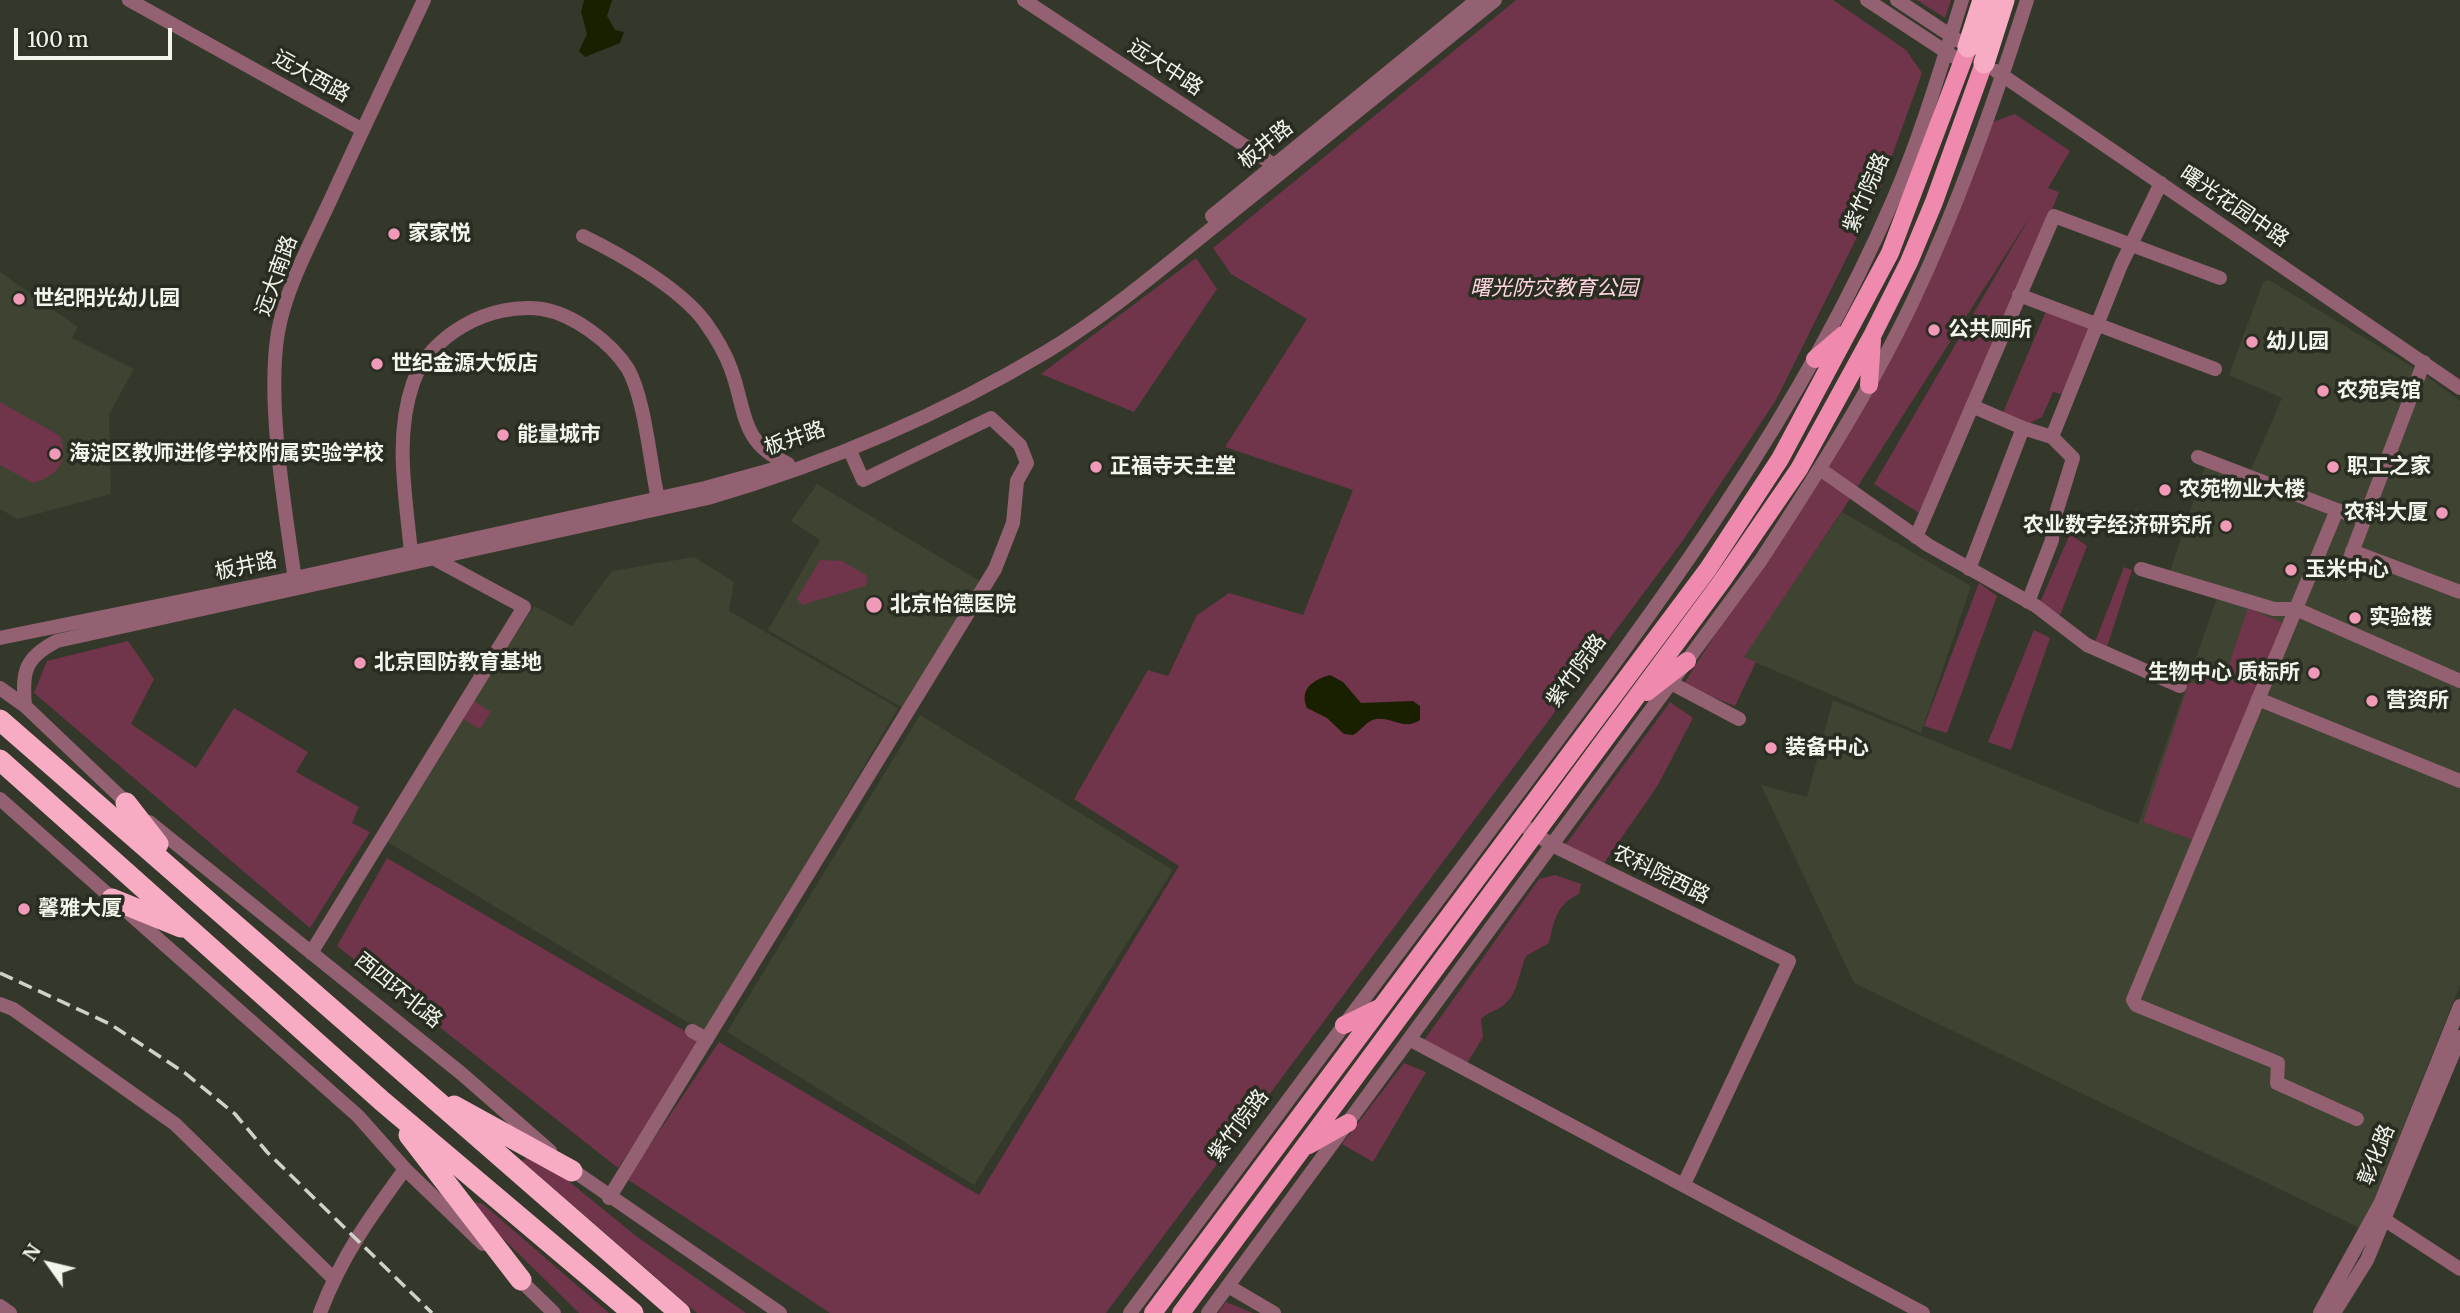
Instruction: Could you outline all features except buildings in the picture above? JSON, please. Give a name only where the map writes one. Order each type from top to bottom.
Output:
[{"type":"highway","name":"紫竹院路","points":[[1966,52],[1983,0]]},
{"type":"highway","name":"紫竹院路","points":[[1966,52],[2004,0]]},
{"type":"highway","points":[[0,720],[680,1313]]},
{"type":"highway","points":[[0,760],[382,1101],[633,1313]]},
{"type":"highway","points":[[125,803],[190,884]]},
{"type":"highway","points":[[112,899],[196,933]]},
{"type":"highway","points":[[416,1085],[572,1171]]},
{"type":"highway","points":[[382,1101],[521,1280]]},
{"type":"main road","name":"紫竹院路","points":[[1153,1313],[1382,1006],[1511,817],[1708,569],[1780,459],[1854,326],[1890,253],[1966,52]]},
{"type":"main road","name":"紫竹院路","points":[[1181,1313],[1722,581],[1799,469],[1873,334],[1909,262],[1934,202],[1966,52]]},
{"type":"main road","points":[[1815,359],[1854,326]]},
{"type":"main road","points":[[1869,385],[1873,334]]},
{"type":"main road","points":[[1630,705],[1687,661]]},
{"type":"main road","points":[[1344,1025],[1382,1006]]},
{"type":"main road","points":[[1303,1148],[1348,1123]]},
{"type":"street","name":"远大西路","points":[[129,0],[363,130]]},
{"type":"street","name":"远大南路","points":[[296,583],[277,425],[275,378],[278,331],[292,287],[424,0]]},
{"type":"street","name":"远大中路","points":[[1024,0],[1279,168]]},
{"type":"street","name":"板井路","points":[[0,638],[296,583],[658,499],[788,464],[888,427],[976,384],[1044,343],[1119,292],[1279,168],[1477,0]]},
{"type":"street","points":[[25,706],[22,675],[38,651],[57,641],[423,554],[708,498],[793,473],[850,451],[980,390],[1049,350],[1144,282],[1279,168],[1495,0]]},
{"type":"street","points":[[1867,0],[1946,52],[1966,52]]},
{"type":"street","points":[[1896,0],[1966,52]]},
{"type":"street","name":"紫竹院路","points":[[1962,0],[1966,52]]},
{"type":"street","points":[[1208,1313],[1761,560],[1820,469],[1869,385],[1911,304],[1946,226],[2003,75],[2027,0]]},
{"type":"street","name":"紫竹院路","points":[[1130,1313],[1344,1025],[1511,817],[1726,508],[1815,359],[1894,199],[1946,52]]},
{"type":"street","name":"曙光花园中路","points":[[1966,52],[2460,388]]},
{"type":"street","points":[[2052,437],[2131,244],[2161,183]]},
{"type":"street","points":[[1916,537],[2054,216],[2220,278]]},
{"type":"street","points":[[583,236],[629,261],[703,319],[732,370],[744,422],[759,446],[788,464]]},
{"type":"street","points":[[2020,295],[2215,369]]},
{"type":"street","points":[[423,554],[402,453],[406,411],[414,381],[433,349],[451,332],[496,312],[523,308],[545,309],[587,329],[612,350],[628,369],[636,388],[658,499]]},
{"type":"street","points":[[2345,571],[2424,362]]},
{"type":"street","points":[[1972,406],[2052,437],[2073,458],[2053,523],[2052,540],[2028,602]]},
{"type":"street","points":[[609,1198],[995,569],[1013,523],[1017,481],[1027,463],[1020,445],[991,418],[863,480],[850,451]]},
{"type":"street","points":[[1969,569],[2023,428]]},
{"type":"street","points":[[2198,457],[2364,519]]},
{"type":"street","points":[[1820,469],[1916,537],[2028,602],[2087,645],[2180,686]]},
{"type":"street","points":[[2337,510],[2133,1000],[2136,1005],[2278,1063],[2277,1083],[2357,1119]]},
{"type":"street","points":[[2352,551],[2460,592]]},
{"type":"street","points":[[312,953],[524,607],[423,554]]},
{"type":"street","points":[[2141,569],[2230,598],[2274,609],[2297,610],[2460,681]]},
{"type":"street","points":[[1671,683],[1739,719]]},
{"type":"street","name":"西四环北路","points":[[0,688],[25,706],[125,803],[462,1074],[572,1171],[780,1313]]},
{"type":"street","points":[[2258,699],[2460,781]]},
{"type":"street","points":[[0,799],[358,1116],[405,1169],[555,1313]]},
{"type":"street","name":"农科院西路","points":[[1511,817],[1552,845],[1789,961],[1684,1184]]},
{"type":"street","points":[[0,1004],[13,1009],[175,1124],[333,1278]]},
{"type":"street","name":"彰化路","points":[[2320,1313],[2379,1204],[2460,1006]]},
{"type":"street","points":[[692,1031],[707,1040]]},
{"type":"street","name":"彰化路","points":[[2334,1313],[2367,1260],[2460,1037]]},
{"type":"street","points":[[1409,1039],[1923,1313]]},
{"type":"street","points":[[320,1313],[333,1278],[355,1237],[405,1169]]},
{"type":"street","points":[[2385,1220],[2460,1269]]},
{"type":"street","points":[[1228,1286],[1274,1313]]},
{"type":"street","points":[[0,1306],[10,1313]]},
{"type":"shaded area","points":[[584,0],[612,0],[607,16],[615,30],[624,32],[620,43],[585,57],[579,51],[587,34],[581,12]]},
{"type":"shaded area","name":"海淀区教师进修学校附属实验学校","points":[[0,272],[78,327],[72,338],[134,369],[109,414],[111,494],[18,519],[0,509]]},
{"type":"shaded area","points":[[2269,280],[2424,374],[2460,401],[2460,985],[2362,1229],[1854,983],[1761,785],[1807,797],[1833,700],[2138,824],[2218,595],[2168,578],[2207,460],[2251,470],[2282,398],[2229,375],[2263,282]]},
{"type":"shaded area","name":"北京怡德医院","points":[[817,484],[980,581],[903,708],[768,630],[820,540],[791,521]]},
{"type":"shaded area","points":[[1842,512],[1971,586],[1921,733],[1743,657]]},
{"type":"shaded area","points":[[694,557],[734,582],[729,611],[898,708],[707,1034],[386,841],[534,606],[572,626],[612,571]]},
{"type":"shaded area","points":[[1330,675],[1343,682],[1361,703],[1413,701],[1420,706],[1420,720],[1404,724],[1376,719],[1353,735],[1344,734],[1327,718],[1307,708],[1305,701],[1309,686]]},
{"type":"shaded area","points":[[920,715],[1173,870],[974,1185],[727,1032]]},
{"type":"green space","name":"曙光防灾教育公园","points":[[1516,0],[1833,0],[1906,50],[1922,73],[1877,197],[1776,400],[1684,539],[1106,1313],[830,1313],[627,1179],[719,1042],[979,1195],[1179,866],[1074,799],[1148,670],[1168,676],[1197,615],[1229,593],[1303,615],[1353,490],[1225,447],[1307,319],[1231,274],[1213,248]]},
{"type":"green space","points":[[1917,0],[1951,0],[1945,18]]},
{"type":"green space","points":[[2015,114],[2070,151],[2048,188],[2059,192],[2043,233],[1919,513],[1874,484],[2031,215],[1842,511],[1744,657],[1756,662],[1735,706],[1683,685],[1820,469],[1912,314],[1993,122]]},
{"type":"green space","points":[[1196,258],[1217,289],[1134,412],[1041,374]]},
{"type":"green space","points":[[2046,311],[2093,328],[2066,395],[2053,392],[2042,417],[2028,424],[2002,415]]},
{"type":"green space","points":[[0,402],[60,436],[63,453],[55,472],[33,483],[0,465]]},
{"type":"green space","points":[[2070,534],[2087,546],[2059,618],[2038,607]]},
{"type":"green space","points":[[820,560],[842,561],[866,575],[868,581],[865,586],[802,605],[797,599]]},
{"type":"green space","points":[[2124,567],[2132,570],[2107,647],[2095,642]]},
{"type":"green space","points":[[1979,583],[1997,596],[1947,733],[1924,726]]},
{"type":"green space","points":[[2248,608],[2287,625],[2194,840],[2143,822],[2189,682],[2198,684],[2201,673],[2224,680]]},
{"type":"green space","points":[[2034,630],[2050,638],[2011,750],[1988,742]]},
{"type":"green space","points":[[128,641],[154,679],[131,724],[196,768],[234,708],[308,752],[296,772],[359,807],[352,823],[370,832],[310,928],[34,693],[47,661]]},
{"type":"green space","points":[[474,701],[491,712],[480,729],[463,719]]},
{"type":"green space","points":[[1670,702],[1693,718],[1658,785],[1602,866],[1563,848]]},
{"type":"green space","points":[[387,858],[702,1041],[618,1168],[337,946]]},
{"type":"green space","points":[[1555,875],[1581,884],[1579,894],[1561,908],[1549,943],[1526,956],[1507,1003],[1481,1019],[1483,1037],[1466,1065],[1422,1043],[1539,879]]},
{"type":"green space","points":[[1404,1063],[1426,1072],[1373,1162],[1342,1144]]},
{"type":"green space","points":[[531,1154],[555,1170],[636,1236],[746,1313],[697,1313],[522,1161]]},
{"type":"green space","points":[[475,1202],[483,1204],[609,1313],[579,1313],[474,1210]]},
{"type":"green space","points":[[1226,1302],[1253,1313],[1218,1313]]},
{"type":"railway","points":[[0,973],[110,1024],[185,1073],[235,1114],[267,1152],[432,1313]]},
{"type":"place","name":"家家悦","points":[[394,234]]},
{"type":"place","name":"世纪阳光幼儿园","points":[[19,299]]},
{"type":"place","name":"公共厕所","points":[[1934,330]]},
{"type":"place","name":"幼儿园","points":[[2252,342]]},
{"type":"place","name":"世纪金源大饭店","points":[[377,364]]},
{"type":"place","name":"农苑宾馆","points":[[2323,391]]},
{"type":"place","name":"能量城市","points":[[503,435]]},
{"type":"place","name":"海淀区教师进修学校附属实验学校","points":[[55,454]]},
{"type":"place","name":"正福寺天主堂","points":[[1096,467]]},
{"type":"place","name":"职工之家","points":[[2333,467]]},
{"type":"place","name":"农苑物业大楼","points":[[2165,490]]},
{"type":"place","name":"农科大厦","points":[[2442,513]]},
{"type":"place","name":"农业数字经济研究所","points":[[2226,526]]},
{"type":"place","name":"玉米中心","points":[[2291,570]]},
{"type":"place","name":"北京怡德医院","points":[[874,605]]},
{"type":"place","name":"实验楼","points":[[2355,618]]},
{"type":"place","name":"北京国防教育基地","points":[[360,663]]},
{"type":"place","name":"生物中心 质标所","points":[[2314,673]]},
{"type":"place","name":"营资所","points":[[2372,701]]},
{"type":"place","name":"装备中心","points":[[1771,748]]},
{"type":"place","name":"馨雅大厦","points":[[24,909]]}]
